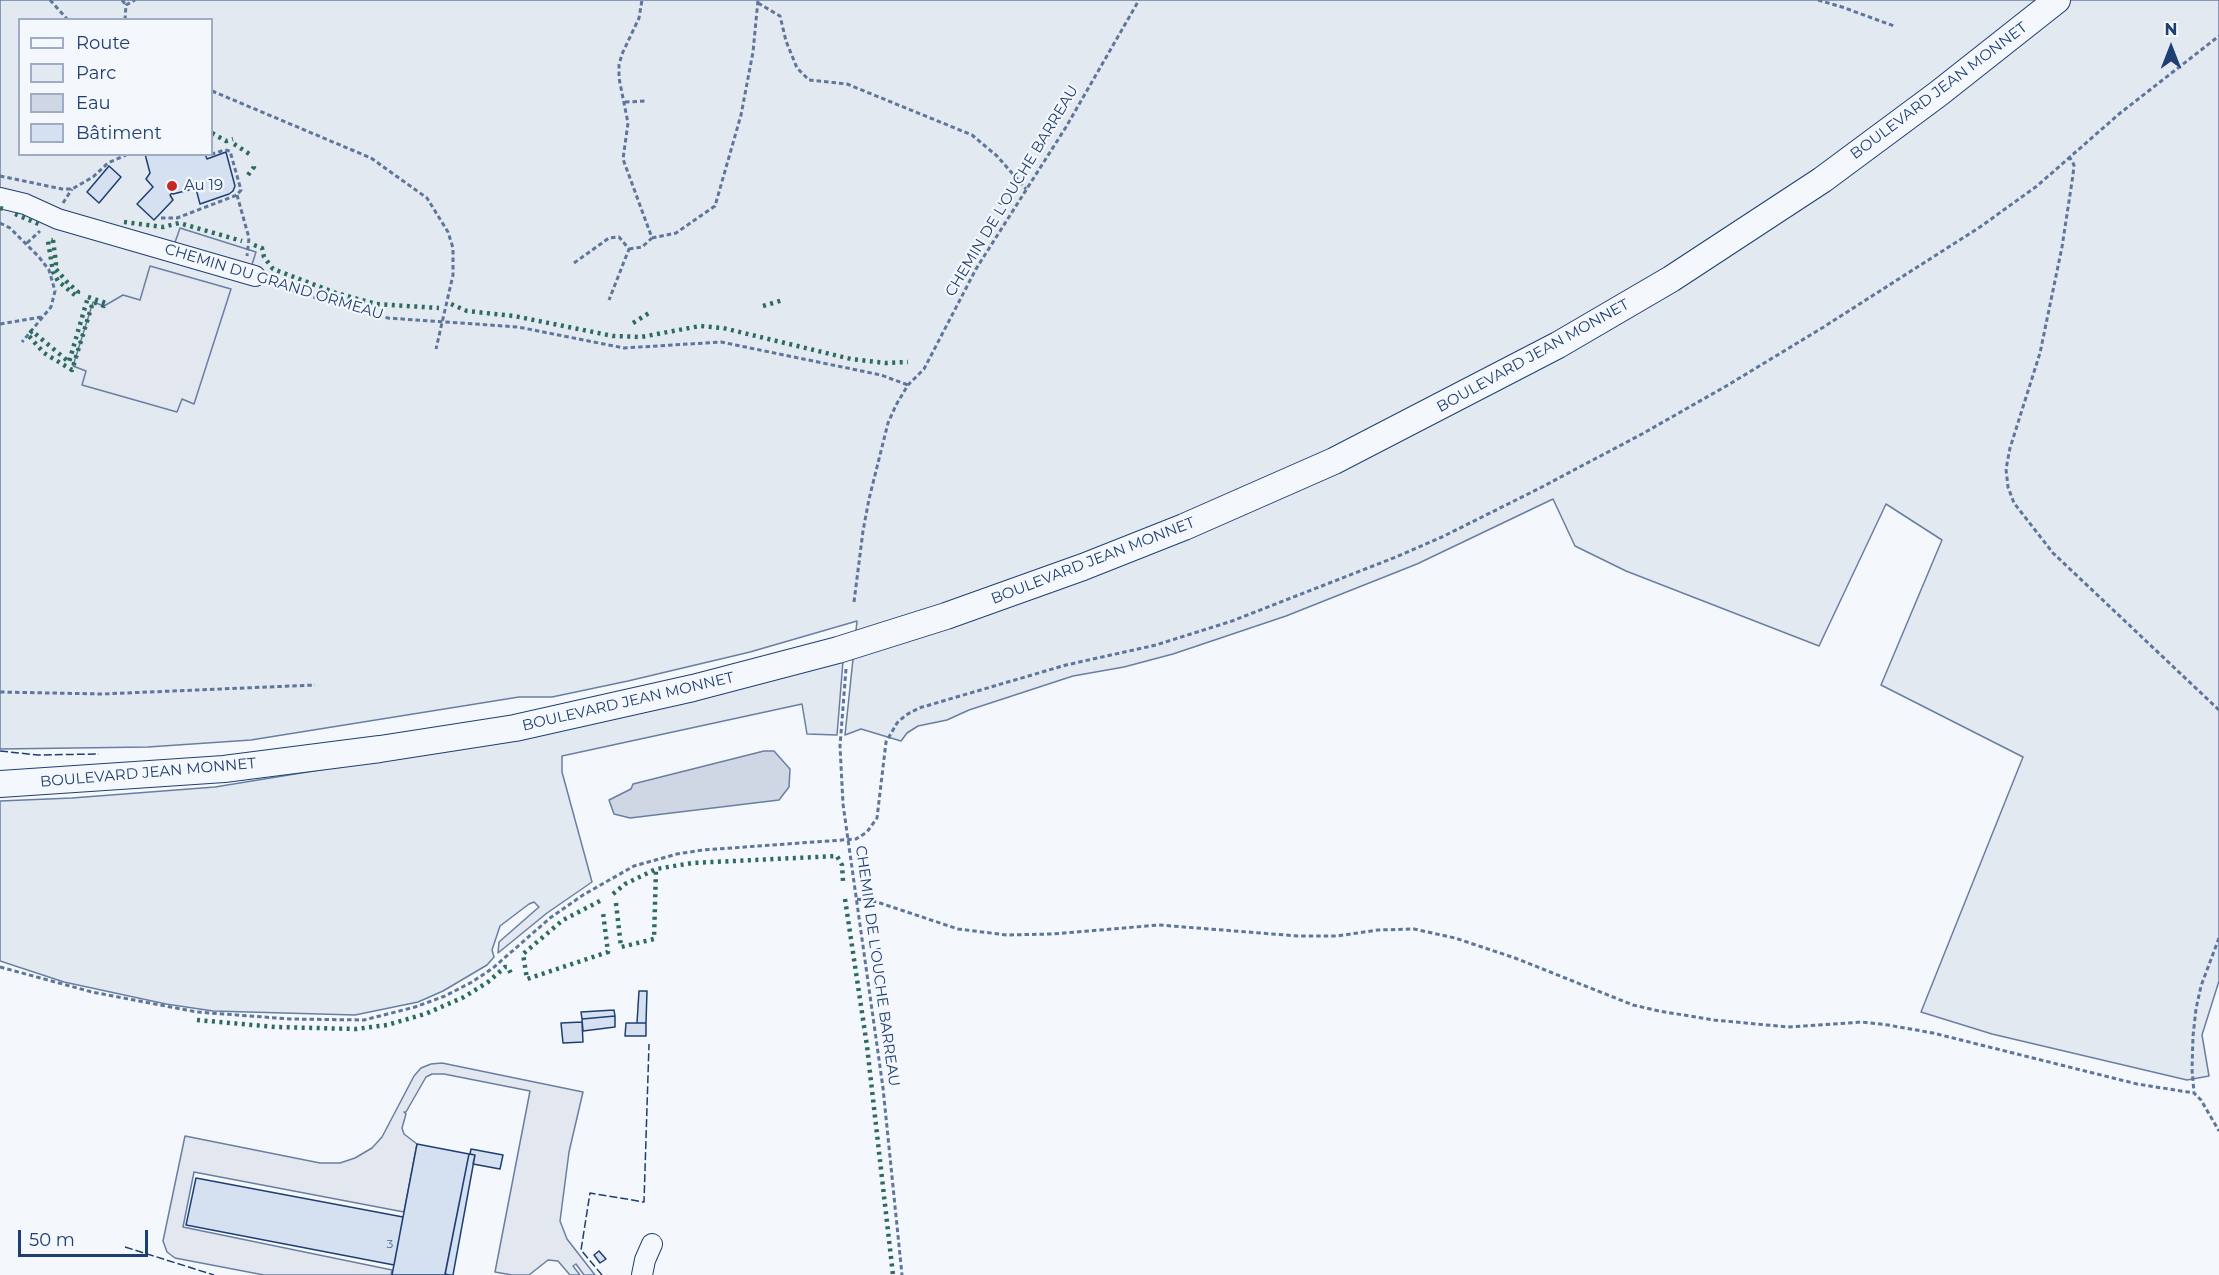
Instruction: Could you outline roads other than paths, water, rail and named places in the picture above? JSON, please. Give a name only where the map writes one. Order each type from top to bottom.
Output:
[{"type":"main road","name":"BOULEVARD JEAN MONNET","points":[[0,772],[164,763],[251,755],[380,738],[547,709],[691,677],[837,638],[952,602],[1079,557],[1178,518],[1330,450],[1398,417],[1552,335],[1664,269],[1815,170],[1931,86],[2039,0]]},
{"type":"main road","name":"BOULEVARD JEAN MONNET","points":[[0,784],[224,769],[380,749],[515,728],[693,688],[827,653],[1083,567],[1184,527],[1334,460],[1558,345],[1671,279],[1822,180],[1938,94],[2057,0]]},
{"type":"street","name":"CHEMIN DU GRAND ORMEAU","points":[[0,198],[31,206],[58,219],[249,274]]},
{"type":"street","points":[[642,1275],[652,1244]]},
{"type":"water","points":[[764,751],[774,751],[790,769],[789,787],[779,800],[630,818],[614,814],[609,800],[631,789],[633,784]]},
{"type":"place","name":"Au 19","points":[[172,186]]}]
